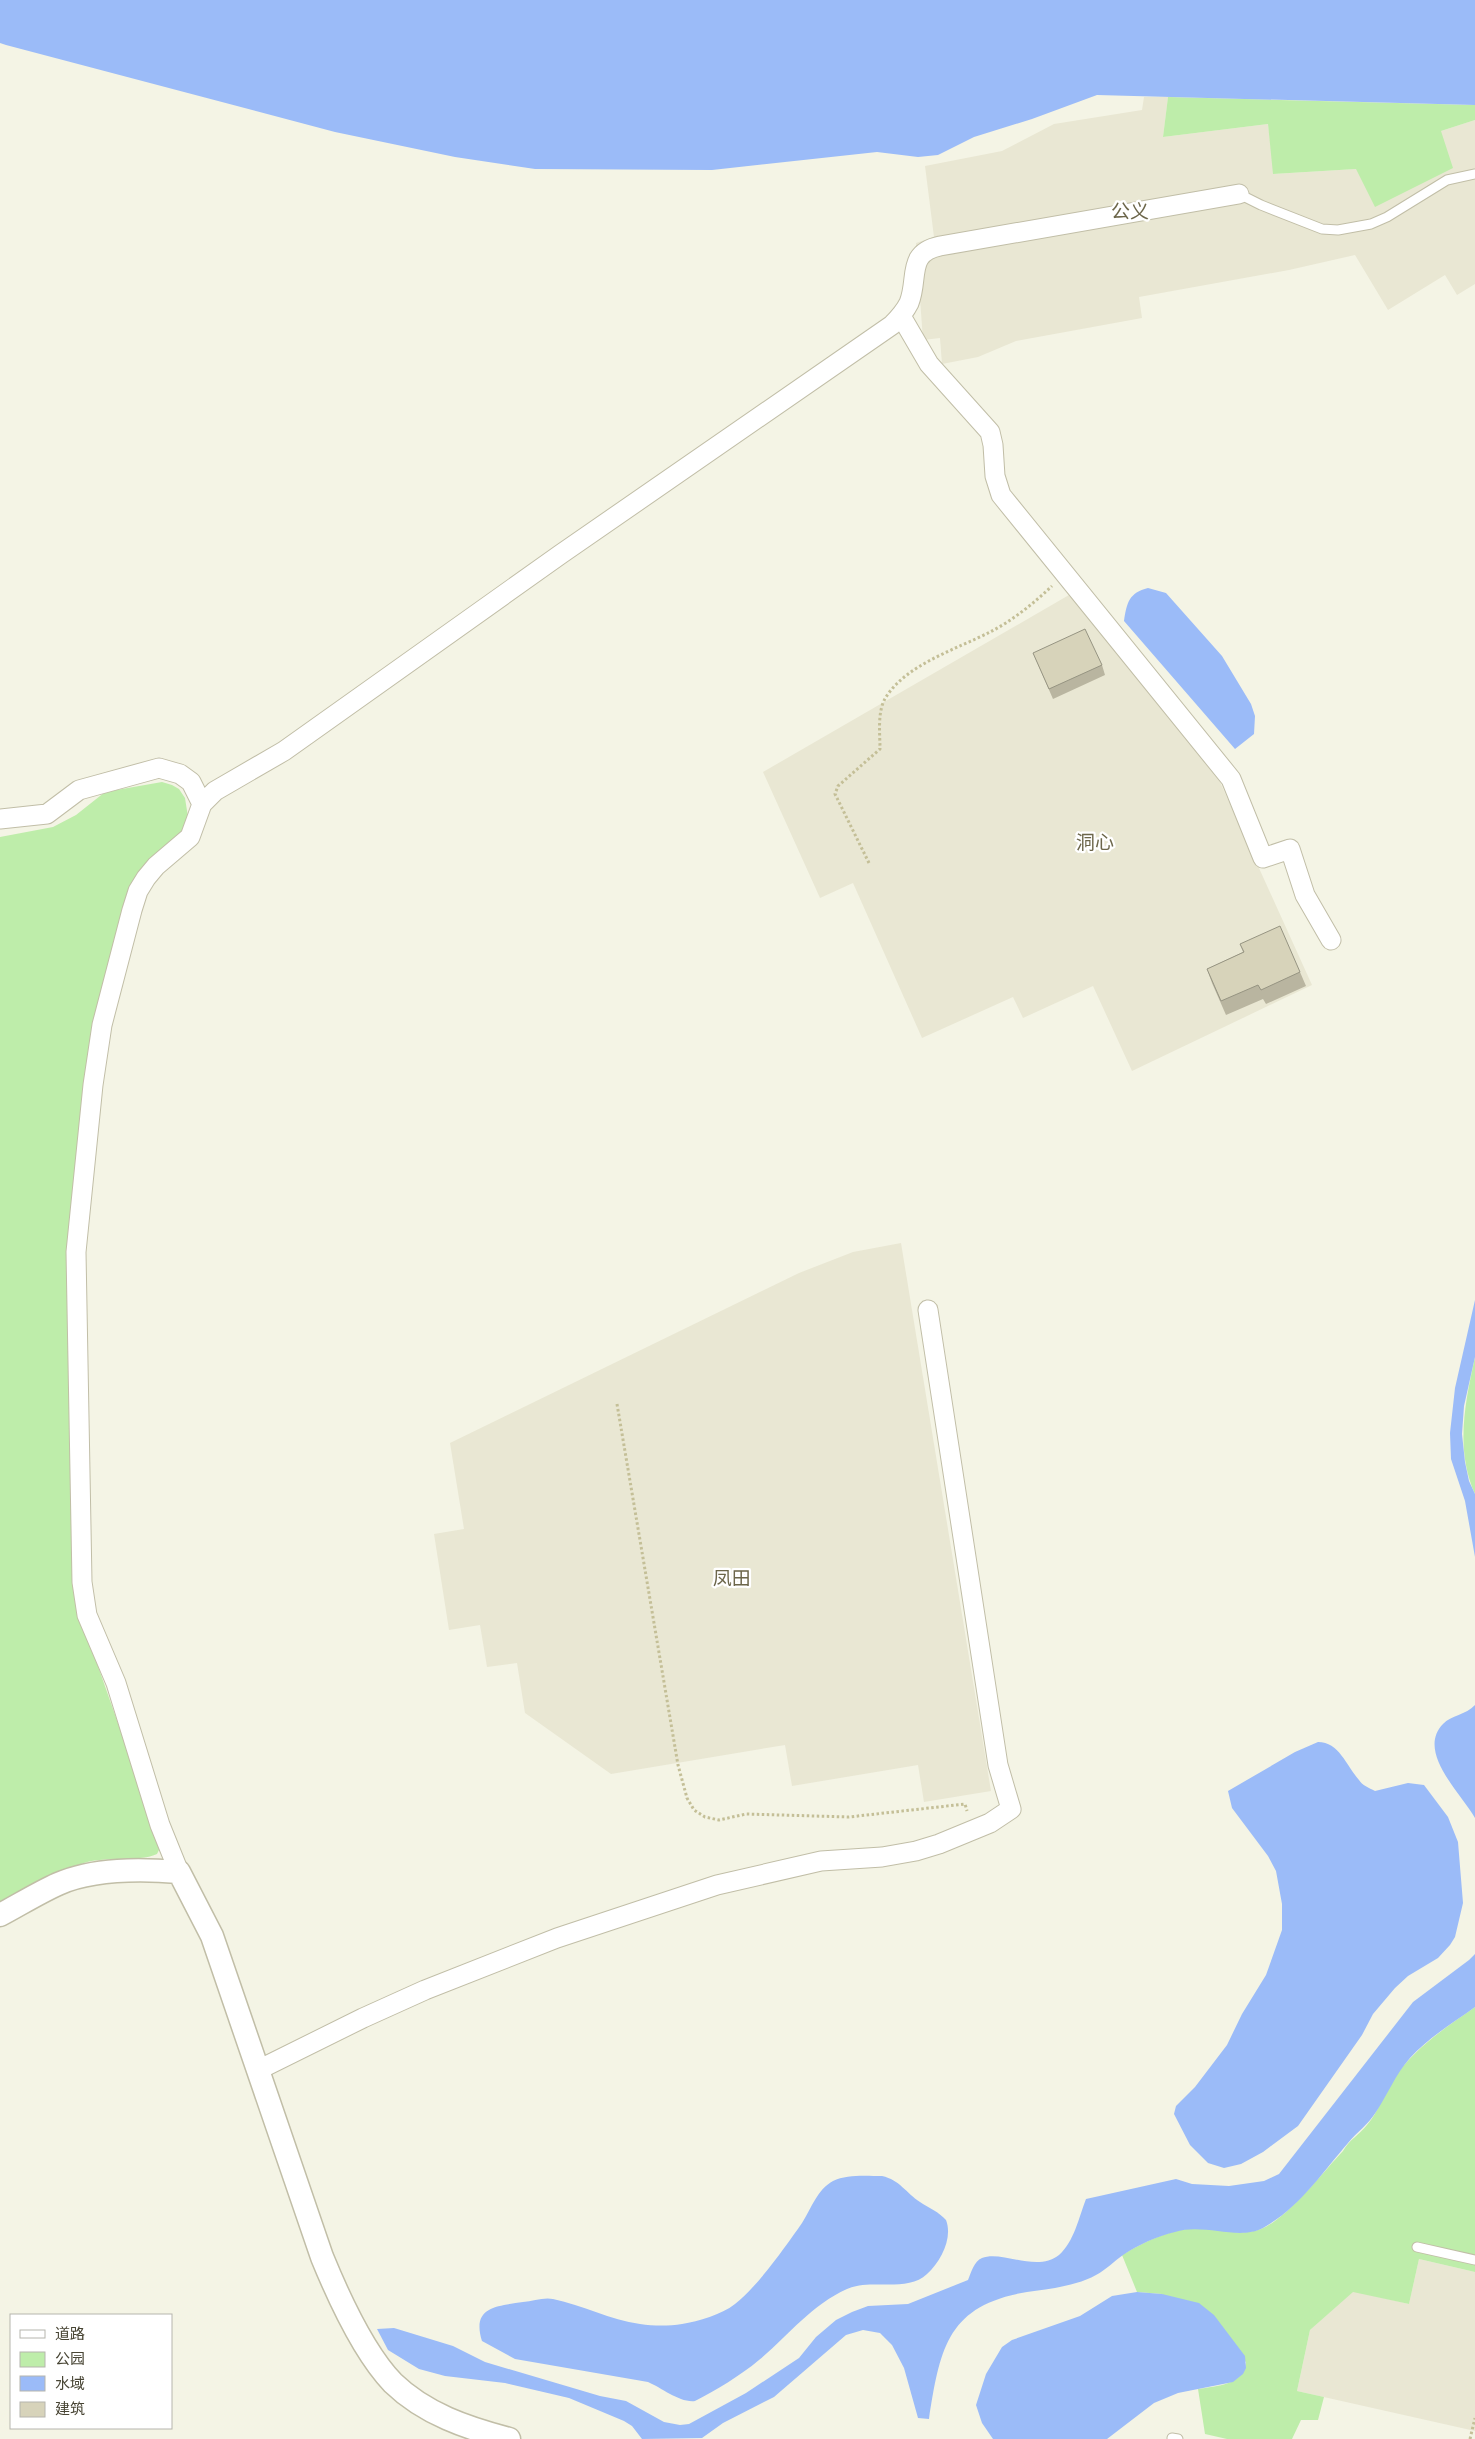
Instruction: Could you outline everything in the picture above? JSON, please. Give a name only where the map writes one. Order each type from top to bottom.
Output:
[{"type":"street","points":[[507,2439],[457,2423],[433,2412],[412,2398],[393,2382],[349,2316],[322,2257],[212,1936],[180,1872],[160,1825],[116,1683],[92,1630],[84,1599],[76,1252],[93,1085],[102,1026],[138,891],[156,866],[190,837],[202,804],[215,791],[284,751],[561,554],[892,325],[901,316],[908,304],[918,260],[925,250],[1239,194]]},
{"type":"street","points":[[901,316],[929,364],[990,432],[993,444],[995,476],[1001,495],[1230,779],[1263,858],[1290,849],[1305,895],[1331,940]]},
{"type":"street","points":[[0,819],[47,814],[79,790],[159,768],[180,774],[191,782],[202,804]]},
{"type":"street","points":[[258,2070],[416,1994],[557,1938],[717,1885],[821,1861],[882,1857],[916,1851],[972,1830],[1003,1816],[1011,1809],[998,1765],[928,1310]]},
{"type":"street","points":[[0,1915],[67,1880],[114,1872],[155,1870],[180,1872]]},
{"type":"lane","points":[[1239,194],[1261,205],[1322,229],[1338,230],[1371,224],[1387,217],[1447,180],[1475,174]]},
{"type":"lane","points":[[1417,2248],[1475,2260]]},
{"type":"path","points":[[869,863],[835,794],[838,786],[880,750],[880,719],[886,698],[915,670],[992,631],[1038,600],[1065,574]]},
{"type":"path","points":[[617,1404],[680,1772],[686,1798],[694,1810],[705,1817],[719,1820],[746,1814],[849,1817],[965,1804],[972,1830]]},
{"type":"path","points":[[1470,2439],[1475,2418]]},
{"type":"shaded area","points":[[1144,97],[1168,97],[1163,137],[1268,124],[1274,174],[1356,169],[1441,131],[1475,120],[1475,284],[1457,295],[1445,275],[1388,310],[1355,255],[1289,270],[1139,297],[1142,318],[1016,341],[978,357],[942,364],[940,338],[923,340],[916,243],[934,237],[925,166],[1002,151],[1054,124],[1142,110]]},
{"type":"shaded area","points":[[1069,595],[1210,760],[1312,985],[1132,1071],[1093,986],[1023,1018],[1013,997],[922,1038],[853,883],[820,898],[763,772]]},
{"type":"shaded area","points":[[901,1243],[991,1791],[924,1802],[918,1765],[792,1786],[785,1745],[611,1774],[525,1713],[517,1663],[487,1667],[480,1625],[449,1630],[434,1534],[464,1529],[450,1443],[799,1273],[853,1252]]},
{"type":"shaded area","points":[[1419,2259],[1475,2272],[1475,2431],[1297,2391],[1310,2330],[1353,2291],[1409,2304]]},
{"type":"green space","points":[[1168,97],[1475,105],[1475,120],[1441,131],[1453,168],[1375,207],[1356,169],[1273,174],[1268,124],[1163,137]]},
{"type":"green space","points":[[162,782],[179,789],[185,798],[188,817],[183,833],[139,875],[122,910],[80,1124],[79,1612],[161,1846],[157,1854],[149,1857],[90,1861],[81,1864],[50,1877],[0,1903],[0,837],[53,827],[76,815],[105,792]]},
{"type":"green space","points":[[1475,1357],[1475,1494],[1465,1460],[1464,1426],[1465,1409]]},
{"type":"green space","points":[[1475,2007],[1475,2272],[1419,2259],[1409,2304],[1353,2292],[1310,2330],[1297,2391],[1324,2397],[1318,2420],[1301,2420],[1292,2439],[1227,2439],[1205,2434],[1198,2389],[1221,2385],[1235,2380],[1244,2370],[1246,2362],[1162,2294],[1137,2292],[1122,2255],[1151,2240],[1183,2229],[1205,2228],[1247,2232],[1261,2229],[1271,2224],[1304,2194],[1367,2125],[1375,2114],[1390,2084],[1411,2057],[1431,2039]]},
{"type":"water","points":[[0,0],[1475,0],[1475,105],[1097,95],[1032,119],[974,137],[938,155],[918,157],[877,152],[712,170],[535,169],[455,157],[335,132],[6,45],[0,43]]},
{"type":"water","points":[[1148,588],[1166,593],[1222,656],[1251,704],[1255,716],[1254,734],[1235,749],[1124,621],[1130,599]]},
{"type":"water","points":[[1475,1300],[1475,1357],[1464,1406],[1462,1434],[1469,1481],[1475,1494],[1475,1557],[1465,1501],[1451,1459],[1450,1433],[1455,1388]]},
{"type":"water","points":[[1475,1705],[1475,1818],[1444,1772],[1435,1747],[1436,1735],[1443,1724]]},
{"type":"water","points":[[1318,1742],[1325,1743],[1337,1750],[1360,1782],[1375,1791],[1408,1783],[1424,1785],[1448,1817],[1458,1842],[1463,1903],[1455,1937],[1450,1945],[1438,1958],[1408,1976],[1373,2014],[1362,2035],[1298,2126],[1263,2152],[1241,2164],[1224,2168],[1208,2163],[1190,2145],[1174,2114],[1176,2106],[1195,2087],[1227,2045],[1242,2014],[1266,1975],[1282,1930],[1282,1904],[1276,1871],[1268,1856],[1232,1808],[1228,1791],[1295,1752]]},
{"type":"water","points":[[1475,1954],[1475,2007],[1433,2037],[1410,2058],[1400,2071],[1373,2117],[1288,2210],[1276,2220],[1254,2232],[1232,2233],[1198,2229],[1155,2238],[1120,2257],[1100,2273],[1088,2279],[1000,2298],[979,2307],[964,2319],[952,2334],[944,2351],[938,2371],[929,2419],[918,2418],[904,2368],[892,2345],[880,2333],[863,2330],[846,2335],[774,2397],[723,2423],[702,2438],[642,2439],[632,2426],[624,2421],[569,2398],[505,2383],[445,2376],[419,2369],[388,2350],[377,2329],[394,2328],[453,2346],[485,2362],[600,2396],[626,2401],[664,2422],[680,2425],[689,2424],[746,2393],[799,2358],[816,2337],[836,2320],[852,2312],[868,2306],[908,2304],[968,2280],[975,2264],[982,2258],[990,2256],[1040,2262],[1050,2260],[1059,2255],[1069,2243],[1086,2199],[1176,2179],[1192,2184],[1229,2186],[1264,2181],[1279,2174],[1413,2002]]},
{"type":"water","points":[[882,2176],[894,2180],[946,2220],[948,2227],[947,2242],[937,2263],[919,2280],[899,2284],[857,2286],[834,2296],[811,2312],[752,2366],[695,2401],[683,2400],[648,2382],[515,2359],[482,2341],[480,2321],[489,2310],[504,2305],[542,2299],[564,2302],[618,2319],[645,2325],[682,2324],[717,2314],[744,2297],[762,2277],[802,2223],[815,2199],[827,2185],[844,2177]]},
{"type":"water","points":[[1137,2292],[1162,2294],[1199,2303],[1214,2315],[1245,2356],[1246,2368],[1243,2374],[1233,2382],[1178,2393],[1154,2403],[1107,2439],[993,2439],[982,2423],[976,2405],[986,2374],[1002,2347],[1012,2340],[1080,2316],[1112,2296]]},
{"type":"building","points":[[1085,629],[1102,665],[1049,689],[1033,653]]},
{"type":"building","points":[[1280,926],[1300,972],[1261,990],[1258,985],[1221,1001],[1207,969],[1244,952],[1240,944]]},
{"type":"district","name":"公义","points":[[1130,211]]},
{"type":"district","name":"洞心","points":[[1095,842]]},
{"type":"district","name":"凤田","points":[[732,1578]]}]
